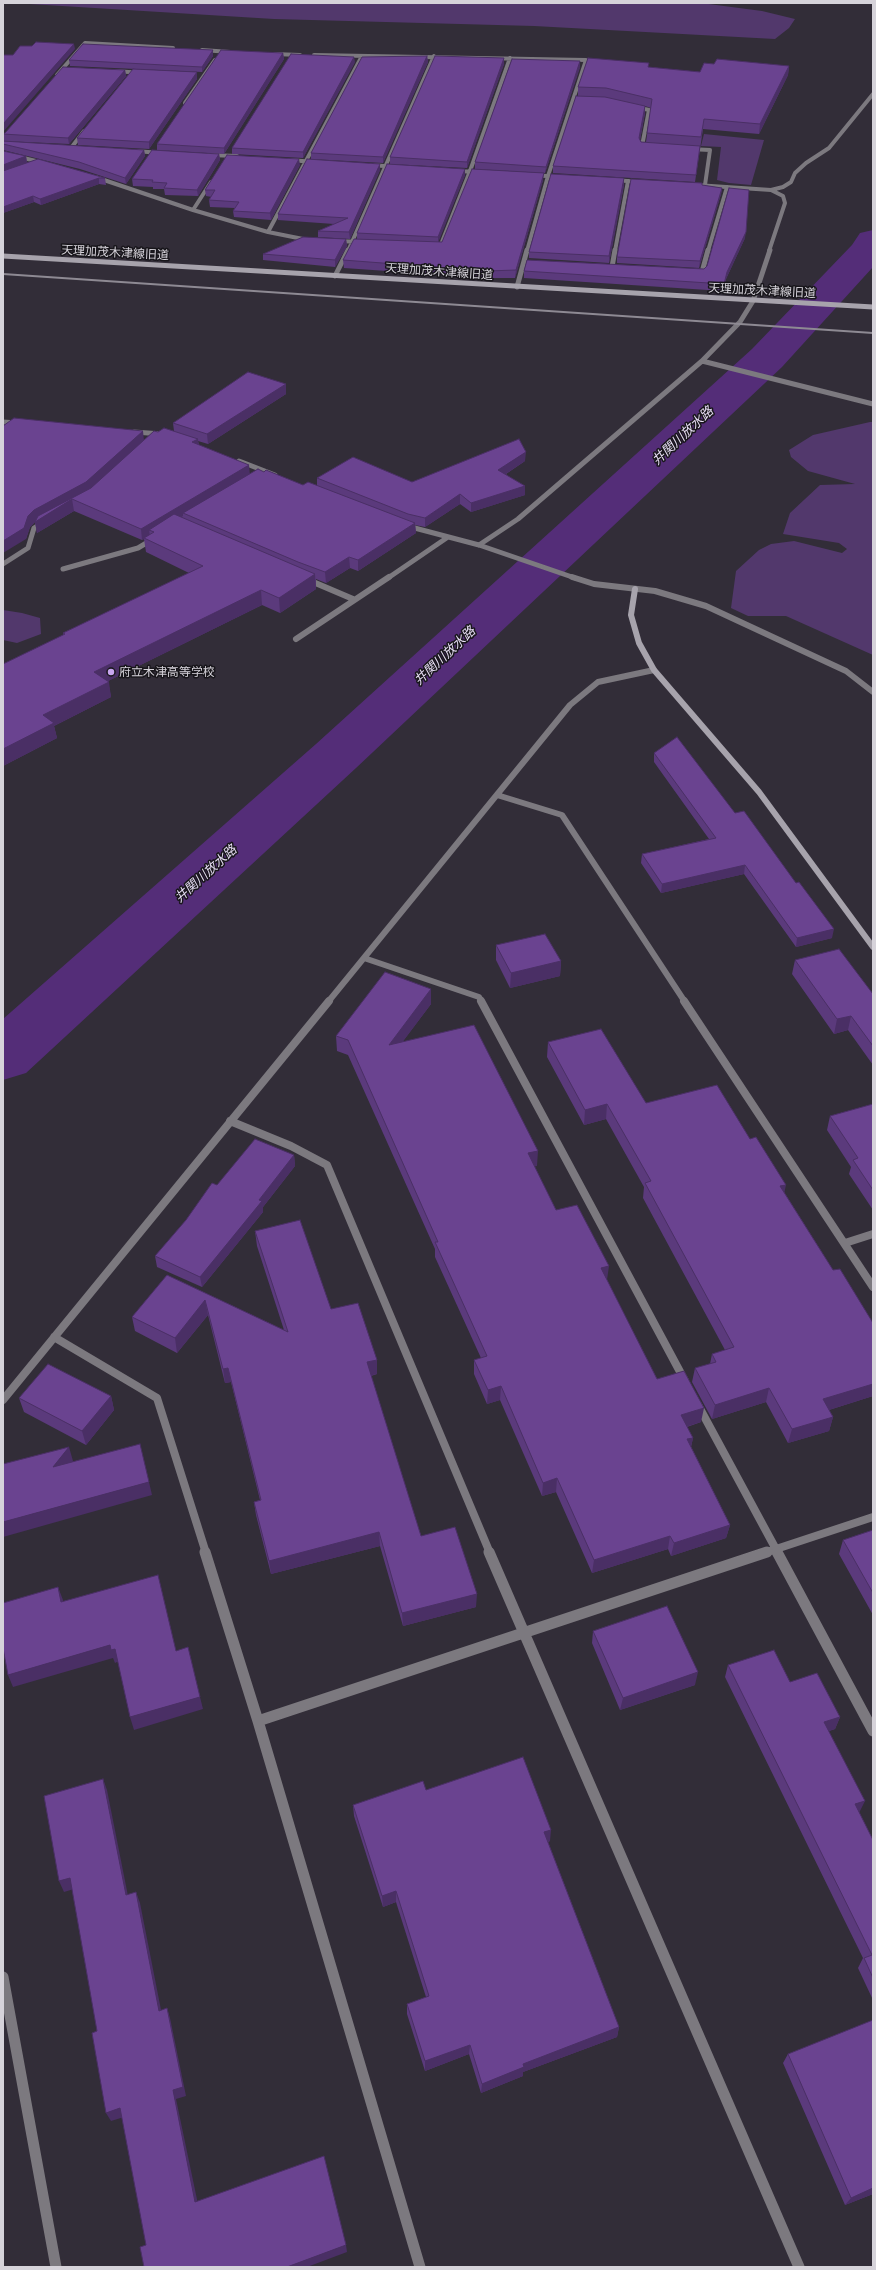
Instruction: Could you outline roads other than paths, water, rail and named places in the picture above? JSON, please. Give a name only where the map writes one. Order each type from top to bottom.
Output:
[{"type":"street","points":[[53,80],[86,43],[176,49]]},
{"type":"street","points":[[199,50],[237,52]]},
{"type":"street","points":[[182,108],[221,52]]},
{"type":"street","points":[[268,54],[586,60],[548,176],[517,287]]},
{"type":"street","points":[[287,61],[292,54]]},
{"type":"street","points":[[268,232],[362,56]]},
{"type":"street","points":[[335,276],[353,241],[384,166],[434,56]]},
{"type":"street","points":[[424,246],[440,247],[470,172],[510,58]]},
{"type":"street","points":[[62,69],[70,69]]},
{"type":"street","points":[[109,71],[148,73]]},
{"type":"street","points":[[128,78],[133,72]]},
{"type":"street","points":[[196,75],[203,76]]},
{"type":"street","points":[[690,184],[771,190],[788,185],[793,180],[795,172],[829,148],[873,94]]},
{"type":"street","points":[[574,99],[581,99]]},
{"type":"street","points":[[627,105],[649,110],[642,146],[656,147]]},
{"type":"street","points":[[71,148],[90,124]]},
{"type":"street","points":[[148,158],[156,146]]},
{"type":"street","points":[[63,147],[78,148]]},
{"type":"street","points":[[685,148],[710,150],[705,185]]},
{"type":"street","points":[[225,162],[233,149]]},
{"type":"street","points":[[130,151],[167,153]]},
{"type":"street","points":[[3,153],[52,165]]},
{"type":"street","points":[[206,155],[244,157]]},
{"type":"street","points":[[282,160],[321,163]]},
{"type":"street","points":[[32,165],[39,162]]},
{"type":"street","points":[[368,165],[400,167]]},
{"type":"street","points":[[447,170],[486,172]]},
{"type":"street","points":[[525,175],[564,177]]},
{"type":"street","points":[[93,176],[193,210],[268,232],[311,240]]},
{"type":"street","points":[[193,210],[213,180]]},
{"type":"street","points":[[612,180],[643,182]]},
{"type":"street","points":[[612,267],[628,181]]},
{"type":"street","points":[[127,188],[131,182]]},
{"type":"street","points":[[687,271],[702,272],[727,187]]},
{"type":"street","points":[[480,545],[518,519],[702,361],[740,322],[753,301],[786,201],[783,196],[771,190]]},
{"type":"street","points":[[332,241],[369,242]]},
{"type":"street","name":"天理加茂木津線旧道","points":[[3,256],[873,307]]},
{"type":"street","points":[[524,262],[531,262]]},
{"type":"street","points":[[605,266],[620,267]]},
{"type":"street","points":[[702,361],[873,404]]},
{"type":"street","points":[[3,422],[26,424]]},
{"type":"street","points":[[131,432],[159,433],[166,435]]},
{"type":"street","points":[[150,442],[159,433]]},
{"type":"street","points":[[230,458],[279,477]]},
{"type":"street","points":[[259,475],[265,472]]},
{"type":"street","points":[[3,564],[28,548],[34,528],[51,517]]},
{"type":"street","points":[[400,524],[480,545],[572,578],[594,584],[678,596],[711,608],[846,672],[873,692]]},
{"type":"street","points":[[63,569],[138,548],[157,536]]},
{"type":"street","points":[[296,639],[353,599],[448,537]]},
{"type":"street","points":[[296,575],[353,599]]},
{"type":"street","points":[[634,589],[631,615],[639,642],[654,670],[760,792],[873,947]]},
{"type":"street","points":[[3,1400],[570,705],[598,682],[654,670]]},
{"type":"street","points":[[497,795],[562,815],[873,1287]]},
{"type":"street","points":[[364,958],[479,998],[873,1731]]},
{"type":"street","points":[[230,1121],[291,1146],[327,1165],[523,1633],[799,2267]]},
{"type":"street","points":[[845,1243],[873,1234]]},
{"type":"street","points":[[54,1337],[157,1398],[258,1721],[420,2267]]},
{"type":"street","points":[[258,1721],[873,1517]]},
{"type":"street","points":[[3,1977],[56,2267]]},
{"type":"waterway","name":"井関川放水路","points":[[3,1056],[336,756],[767,358],[866,252],[873,241]]},
{"type":"railway","points":[[3,274],[873,333]]},
{"type":"place","name":"府立木津高等学校","points":[[111,672]]}]
